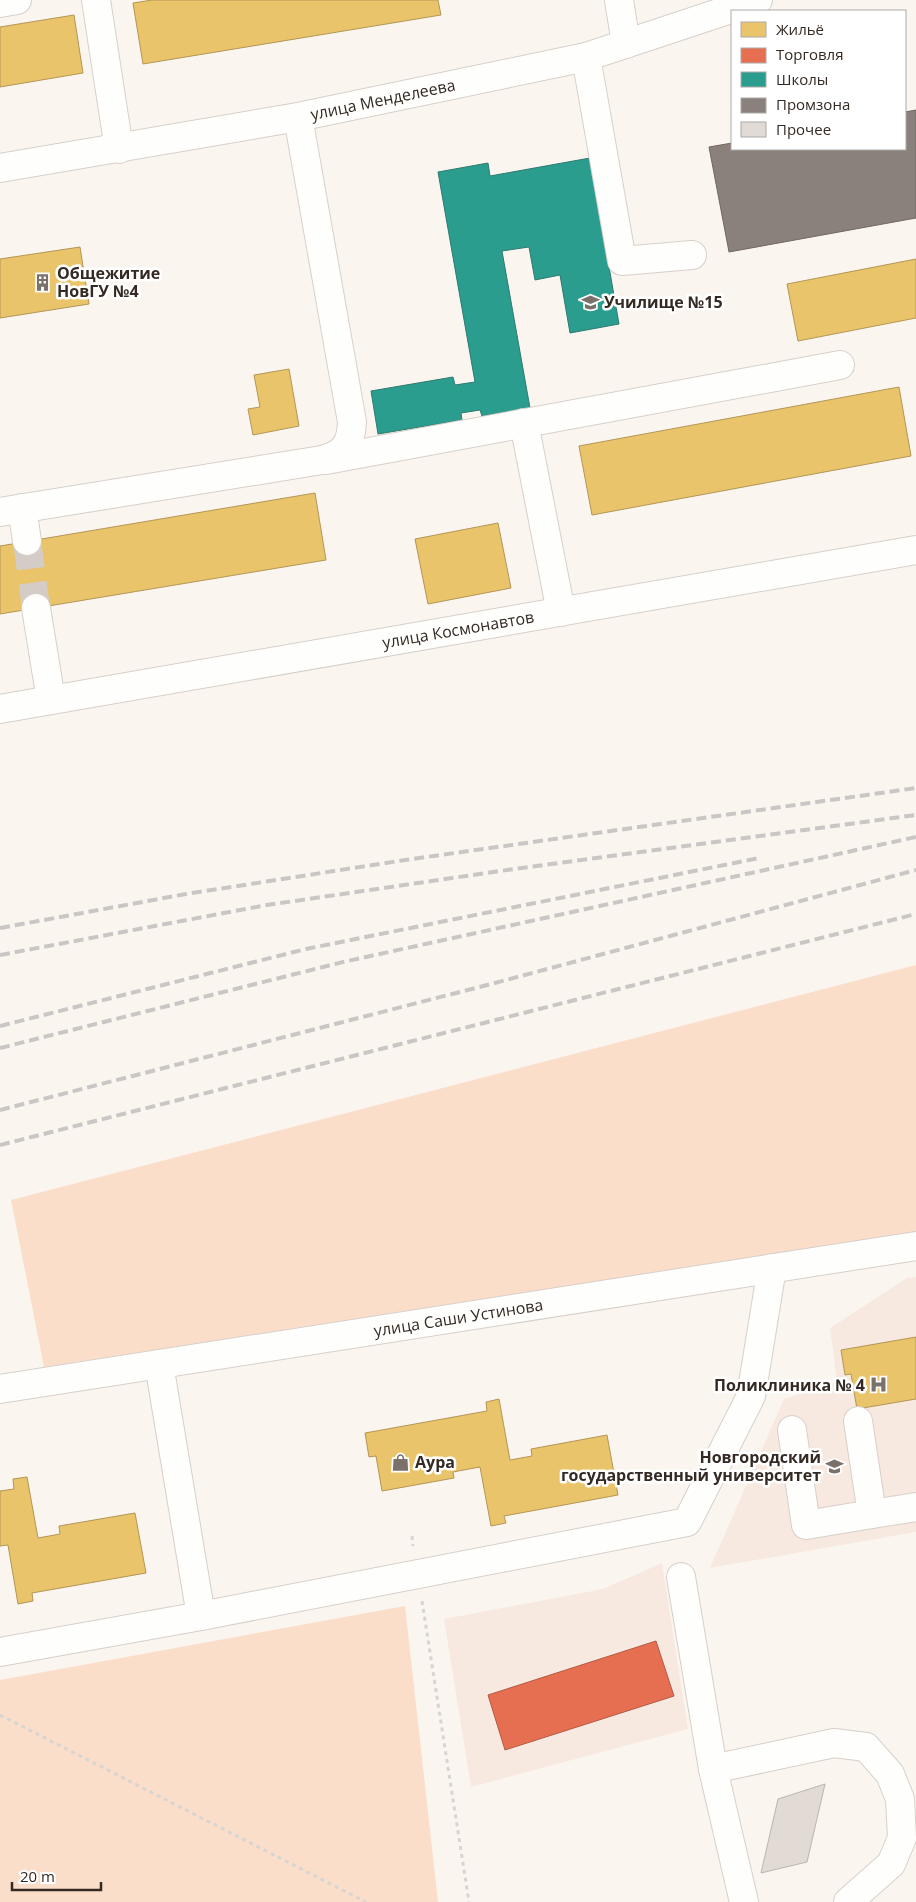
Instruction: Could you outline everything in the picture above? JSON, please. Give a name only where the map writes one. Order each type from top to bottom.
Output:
[{"type":"street","points":[[0,3],[18,0]]},
{"type":"street","points":[[96,0],[119,148]]},
{"type":"street","points":[[618,0],[626,44]]},
{"type":"street","name":"улица Менделеева","points":[[0,168],[298,118],[586,56],[758,0]]},
{"type":"street","points":[[586,56],[622,261],[692,254]]},
{"type":"street","points":[[298,118],[352,422],[350,439],[340,453],[322,460]]},
{"type":"street","points":[[27,542],[11,510],[322,460],[840,365]]},
{"type":"street","points":[[524,423],[561,612]]},
{"type":"street","name":"улица Космонавтов","points":[[0,709],[916,550]]},
{"type":"street","points":[[36,608],[51,700]]},
{"type":"street","name":"улица Саши Устинова","points":[[0,1389],[916,1246]]},
{"type":"street","points":[[0,1652],[418,1575],[687,1522],[751,1396],[772,1268]]},
{"type":"street","points":[[159,1364],[201,1616]]},
{"type":"street","points":[[858,1422],[872,1514]]},
{"type":"street","points":[[792,1430],[806,1525],[916,1507]]},
{"type":"street","points":[[681,1577],[713,1768],[744,1902]]},
{"type":"street","points":[[713,1768],[834,1743],[866,1747],[890,1774],[900,1799],[902,1838],[891,1864]]},
{"type":"street","points":[[848,1902],[916,1844]]},
{"type":"path","points":[[412,1536],[470,1902]]},
{"type":"path","points":[[0,1715],[366,1902]]},
{"type":"shaded area","points":[[916,965],[916,1232],[44,1367],[11,1200]]},
{"type":"shaded area","name":"Новгородский государственный университет","points":[[916,1277],[916,1532],[710,1568],[784,1399],[837,1382],[830,1328],[907,1278]]},
{"type":"shaded area","points":[[662,1563],[688,1729],[471,1787],[444,1619],[603,1589]]},
{"type":"shaded area","points":[[405,1606],[438,1902],[0,1902],[0,1680]]},
{"type":"building: Жильё","points":[[152,0],[438,0],[441,15],[143,64],[133,3]]},
{"type":"building: Жильё","points":[[74,15],[83,73],[0,87],[0,27]]},
{"type":"building: Жильё","name":"Общежитие НовГУ №4","points":[[80,247],[89,304],[0,318],[0,259]]},
{"type":"building: Жильё","points":[[916,259],[916,318],[798,341],[787,284]]},
{"type":"building: Жильё","points":[[289,369],[299,426],[253,435],[248,409],[260,407],[254,375]]},
{"type":"building: Жильё","points":[[899,387],[911,456],[592,515],[579,446]]},
{"type":"building: Жильё","points":[[315,493],[326,560],[0,614],[0,546]]},
{"type":"building: Жильё","points":[[498,523],[511,588],[428,604],[415,539]]},
{"type":"building: Жильё","points":[[916,1337],[916,1399],[857,1409],[851,1374],[845,1375],[841,1350]]},
{"type":"building: Жильё","points":[[499,1399],[510,1460],[532,1456],[531,1449],[607,1435],[618,1495],[504,1516],[506,1523],[491,1526],[480,1467],[453,1472],[454,1478],[382,1491],[376,1456],[369,1457],[365,1433],[487,1411],[486,1402]]},
{"type":"building: Жильё","points":[[27,1477],[38,1538],[60,1534],[59,1526],[135,1513],[146,1573],[32,1593],[33,1601],[18,1604],[8,1545],[0,1546],[0,1491],[14,1489],[13,1479]]},
{"type":"building: Торговля","points":[[656,1641],[674,1696],[505,1750],[488,1695]]},
{"type":"building: Школы","name":"Училище №15","points":[[590,158],[619,324],[570,333],[560,275],[535,280],[529,247],[502,251],[530,408],[482,416],[480,410],[461,413],[462,420],[378,434],[371,391],[453,377],[455,385],[475,382],[438,172],[488,163],[490,176]]},
{"type":"building: Промзона","points":[[916,110],[916,218],[729,252],[709,147],[731,143],[731,150],[906,150],[906,112]]},
{"type":"building: Прочее","points":[[825,1784],[807,1862],[761,1873],[778,1799]]},
{"type":"tunnel","points":[[27,541],[36,608]]},
{"type":"railway","points":[[0,928],[186,894],[405,860],[916,788]]},
{"type":"railway","points":[[0,955],[267,905],[514,869],[916,815]]},
{"type":"railway","points":[[0,1048],[343,962],[916,837]]},
{"type":"railway","points":[[0,1026],[306,949],[759,858]]},
{"type":"railway","points":[[0,1110],[495,983],[916,870]]},
{"type":"railway","points":[[0,1145],[916,914]]},
{"type":"place","name":"Общежитие НовГУ №4","points":[[43,282]]},
{"type":"place","name":"Училище №15","points":[[590,302]]},
{"type":"place","name":"Поликлиника № 4","points":[[879,1385]]},
{"type":"place","name":"Аура","points":[[401,1462]]},
{"type":"place","name":"Новгородский государственный университет","points":[[835,1466]]}]
